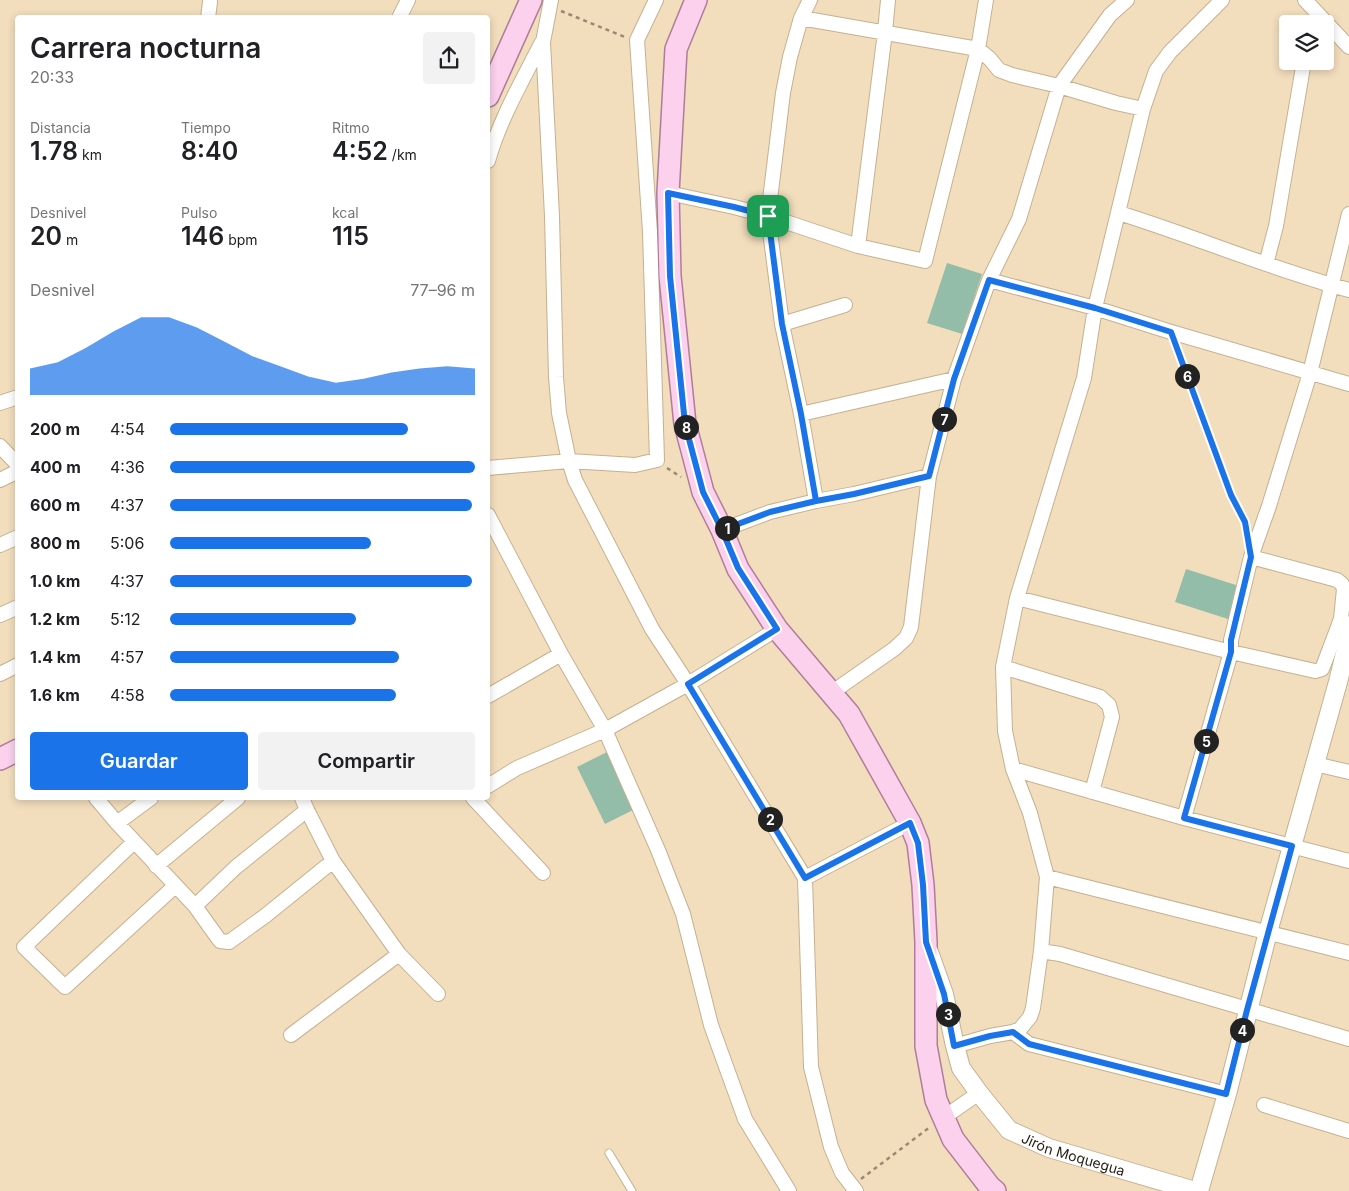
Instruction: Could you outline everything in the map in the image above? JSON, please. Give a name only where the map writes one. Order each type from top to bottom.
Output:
[{"type":"main road","points":[[696,0],[676,49],[668,193],[670,276],[685,424],[703,492],[738,568],[777,629],[849,714],[910,823],[918,843],[923,885],[926,942],[926,1046],[936,1100],[953,1139],[995,1191]]},
{"type":"main road","points":[[490,93],[544,2]]},
{"type":"main road","points":[[0,759],[15,752]]},
{"type":"street","points":[[400,15],[408,0]]},
{"type":"street","points":[[490,468],[569,461],[635,466],[657,460],[650,232],[637,40],[656,0]]},
{"type":"street","points":[[810,0],[801,18],[790,57],[783,94],[768,216],[782,324],[801,414],[816,501]]},
{"type":"street","points":[[858,246],[888,0]]},
{"type":"street","points":[[668,193],[734,207],[768,216],[858,246],[925,261],[978,49],[986,0]]},
{"type":"street","points":[[831,693],[894,649],[906,638],[911,627],[929,476],[954,379],[989,280],[1019,219],[1059,86],[1110,15],[1127,0]]},
{"type":"street","points":[[954,1046],[1020,1029],[1034,1008],[1047,877],[1030,813],[1013,769],[1005,731],[1003,667],[1017,598],[1084,378],[1095,308],[1143,109],[1156,70],[1170,52],[1222,0]]},
{"type":"street","points":[[208,15],[210,2]]},
{"type":"street","points":[[544,2],[543,42],[552,216],[556,377],[559,413],[569,461],[575,480],[648,620],[805,878],[812,1066],[830,1147],[842,1173],[854,1188]]},
{"type":"street","points":[[1309,4],[1349,47]]},
{"type":"street","points":[[801,18],[978,49],[999,70],[1012,75],[1143,109]]},
{"type":"street","points":[[490,154],[513,98],[543,42]]},
{"type":"street","points":[[1266,264],[1276,226],[1302,70]]},
{"type":"street","points":[[1119,213],[1331,286],[1349,290]]},
{"type":"street","points":[[1184,818],[1231,652],[1231,640],[1251,557],[1269,506],[1310,373],[1349,214]]},
{"type":"street","points":[[989,280],[1095,308],[1349,384]]},
{"type":"street","points":[[782,324],[845,305]]},
{"type":"street","points":[[801,414],[954,379]]},
{"type":"street","points":[[0,403],[15,398]]},
{"type":"street","points":[[0,446],[15,462]]},
{"type":"street","points":[[0,480],[15,472]]},
{"type":"street","points":[[722,530],[770,512],[929,476]]},
{"type":"street","points":[[490,519],[561,654],[605,730],[658,850],[683,914],[711,1025],[745,1119],[789,1191]]},
{"type":"street","points":[[0,545],[15,538]]},
{"type":"street","points":[[1017,598],[1231,652],[1315,671],[1322,669],[1345,622],[1344,589],[1337,580],[1251,557]]},
{"type":"street","points":[[0,615],[15,609]]},
{"type":"street","points":[[490,785],[517,768],[605,730],[688,684],[777,629]]},
{"type":"street","points":[[1199,1191],[1349,637]]},
{"type":"street","points":[[490,695],[561,654]]},
{"type":"street","points":[[0,674],[15,666]]},
{"type":"street","points":[[1003,667],[1100,697],[1110,705],[1112,717],[1092,792]]},
{"type":"street","points":[[1315,764],[1349,772]]},
{"type":"street","points":[[1013,769],[1184,818],[1349,861]]},
{"type":"street","points":[[98,800],[156,866],[195,906],[220,941],[229,942],[333,861]]},
{"type":"street","points":[[117,823],[148,800]]},
{"type":"street","points":[[156,866],[236,800]]},
{"type":"street","points":[[475,800],[543,873]]},
{"type":"street","points":[[195,906],[304,804],[333,861],[399,954],[438,994]]},
{"type":"street","points":[[805,878],[910,823]]},
{"type":"street","points":[[134,842],[24,947],[65,987],[175,886]]},
{"type":"street","points":[[1047,877],[1349,953]]},
{"type":"street","name":"Jirón Moquegua","points":[[926,942],[944,994],[954,1046],[961,1068],[1010,1130],[1049,1148],[1195,1191]]},
{"type":"street","points":[[1041,951],[1060,954],[1349,1039]]},
{"type":"street","points":[[290,1035],[399,954]]},
{"type":"street","points":[[1013,1032],[1029,1044],[1226,1094]]},
{"type":"street","points":[[943,1118],[979,1093]]},
{"type":"street","points":[[1264,1105],[1349,1130]]},
{"type":"lane","points":[[608,1154],[632,1191]]},
{"type":"path","points":[[544,2],[619,35],[637,40]]},
{"type":"path","points":[[1171,332],[1231,495],[1245,522],[1247,530]]},
{"type":"path","points":[[854,1188],[943,1118]]},
{"type":"green space","points":[[947,263],[982,274],[962,334],[927,323]]},
{"type":"green space","points":[[1186,569],[1242,587],[1231,620],[1175,602]]},
{"type":"green space","points":[[607,752],[635,809],[605,824],[577,767]]},
{"type":"route","points":[[768,216],[668,193],[670,276],[685,424],[703,492],[722,530],[770,512],[929,476],[954,379],[989,280],[1095,308],[1171,332],[1231,495],[1245,522],[1251,557],[1231,640],[1231,652],[1184,818],[1292,846],[1226,1094],[1029,1044],[1013,1032],[954,1046],[944,994],[926,942],[923,885],[918,843],[910,823],[805,878],[688,684],[777,629],[738,568],[722,530],[770,512],[816,501],[801,414],[782,324],[768,216]]}]
